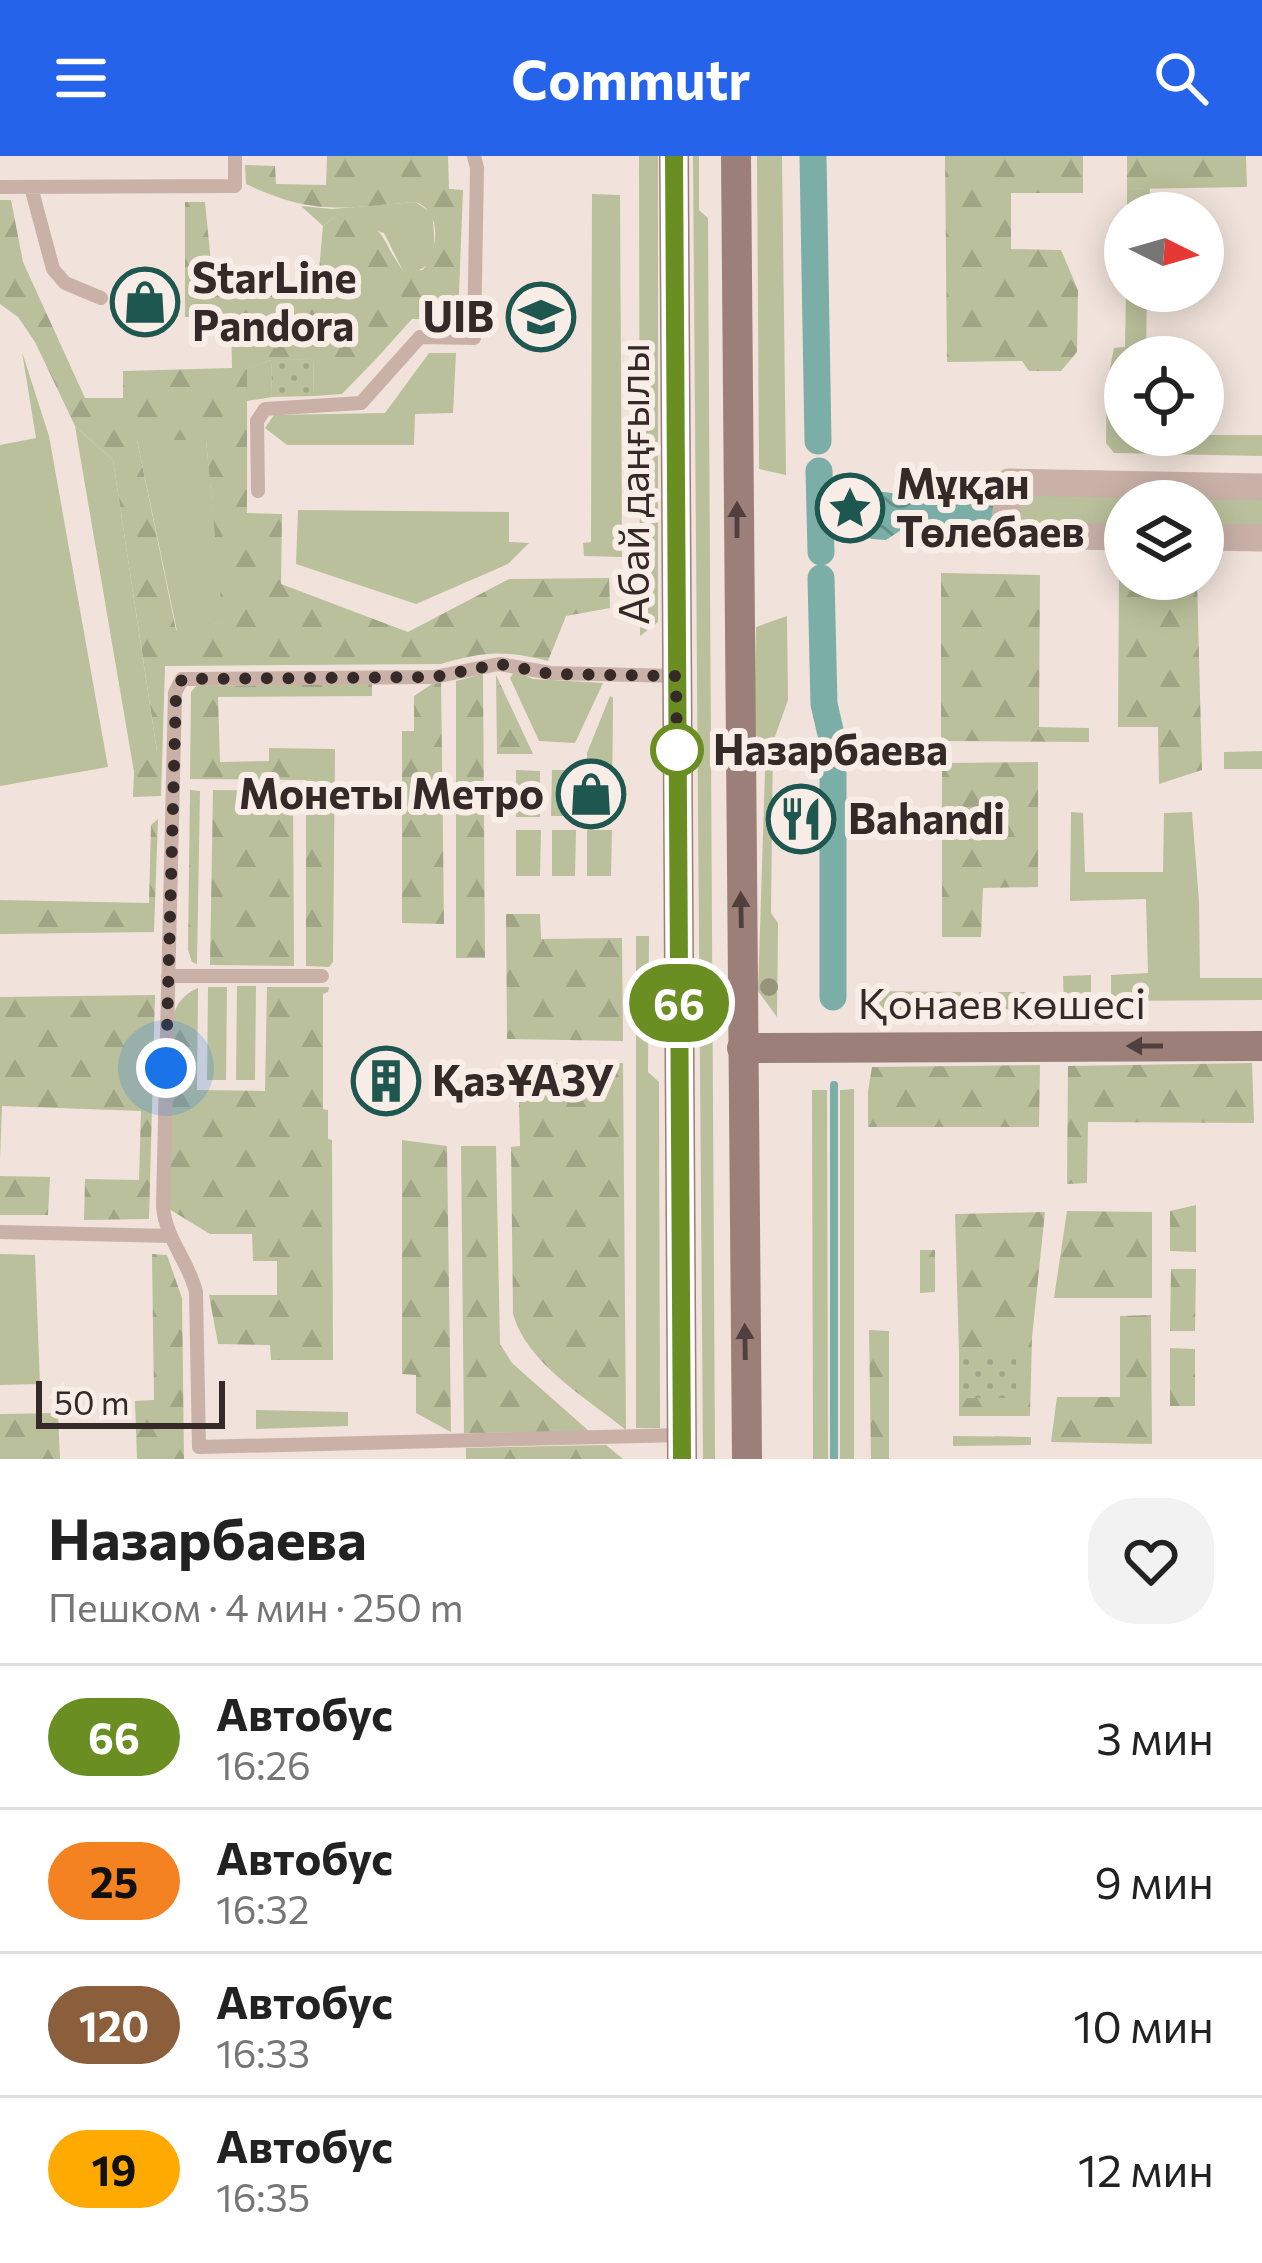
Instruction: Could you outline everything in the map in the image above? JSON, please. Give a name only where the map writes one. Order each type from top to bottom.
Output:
[{"type":"main road","name":"Абай даңғылы","points":[[674,156],[682,1447]]},
{"type":"main road","points":[[736,156],[747,1459]]},
{"type":"main road","name":"Қонаев көшесі","points":[[742,1048],[1262,1046]]},
{"type":"street","points":[[1104,484],[1010,482],[1005,521],[1010,535],[1104,536]]},
{"type":"street","points":[[1224,486],[1262,487]]},
{"type":"street","points":[[1224,537],[1262,538]]},
{"type":"lane","points":[[0,187],[236,186],[235,156]]},
{"type":"lane","points":[[258,491],[257,421],[265,409],[361,404],[420,337],[474,338],[474,156]]},
{"type":"lane","points":[[31,187],[52,269],[65,283],[101,298]]},
{"type":"lane","points":[[676,676],[551,674],[499,664],[434,677],[182,679],[176,693],[163,1206],[196,1292],[200,1447],[682,1447]]},
{"type":"lane","points":[[168,976],[322,976]]},
{"type":"lane","points":[[0,1232],[171,1236]]},
{"type":"green space","points":[[327,156],[448,156],[449,189],[463,190],[458,319],[412,319],[376,359],[271,360],[247,369],[247,513],[282,514],[281,584],[408,632],[509,579],[609,578],[610,608],[566,616],[548,661],[494,654],[441,664],[165,666],[161,796],[133,797],[134,772],[157,751],[113,460],[75,426],[35,342],[18,317],[0,304],[0,200],[11,200],[23,262],[85,398],[123,398],[123,371],[232,368],[231,317],[185,317],[185,202],[205,202],[211,263],[229,293],[317,292],[323,226],[334,217],[373,227],[403,271],[423,270],[435,232],[424,207],[415,202],[329,207],[291,201],[246,184],[245,165],[275,166],[276,184],[326,185]],"holes":[[[137,440],[206,440],[223,622],[176,630]]]},
{"type":"green space","points":[[639,156],[658,156],[658,622],[640,636]]},
{"type":"green space","points":[[693,156],[699,156],[699,210],[708,218],[715,1459],[703,1459]]},
{"type":"green space","points":[[757,156],[782,156],[786,475],[759,469]]},
{"type":"green space","points":[[945,156],[1083,156],[1083,193],[1011,193],[1011,249],[1061,250],[1078,290],[1077,352],[1061,371],[1029,371],[1022,361],[947,362]]},
{"type":"green space","points":[[1127,156],[1246,156],[1247,187],[1127,189]]},
{"type":"green space","points":[[592,194],[620,195],[622,557],[584,556],[583,543],[591,542]]},
{"type":"green space","points":[[415,202],[432,213],[434,234],[429,262],[415,271],[403,271],[384,233],[334,217],[323,226],[301,206],[332,209]]},
{"type":"green space","points":[[1126,312],[1147,312],[1146,336],[1125,336]]},
{"type":"green space","points":[[22,352],[49,436],[108,767],[0,786],[0,445],[36,438]]},
{"type":"green space","points":[[429,353],[456,353],[453,413],[415,414],[414,445],[287,445],[265,428],[274,415],[385,413]]},
{"type":"green space","points":[[313,359],[376,359],[342,394],[314,396]]},
{"type":"green space","points":[[313,359],[314,396],[272,397],[271,360]]},
{"type":"green space","points":[[271,360],[272,397],[247,401],[246,369]]},
{"type":"green space","points":[[75,426],[113,460],[157,752],[134,772]]},
{"type":"green space","points":[[1224,435],[1262,435],[1262,456],[1224,455]]},
{"type":"green space","points":[[137,440],[206,440],[224,622],[177,631]]},
{"type":"green space","points":[[1009,482],[1104,484],[1104,537],[1010,535]]},
{"type":"green space","points":[[1224,486],[1262,487],[1262,538],[1224,537]]},
{"type":"green space","points":[[298,510],[509,512],[509,542],[529,543],[508,564],[416,604],[296,564]]},
{"type":"green space","points":[[941,573],[1040,575],[1039,727],[1089,728],[1089,742],[941,741]]},
{"type":"green space","points":[[1119,600],[1198,600],[1202,770],[1159,784],[1158,727],[1118,727]]},
{"type":"green space","points":[[787,616],[788,700],[773,742],[771,913],[778,923],[777,1017],[758,991],[766,740],[754,735],[756,627]]},
{"type":"green space","points":[[515,671],[533,679],[603,683],[575,743],[539,741],[510,678]]},
{"type":"green space","points":[[483,674],[485,958],[456,958],[456,681]]},
{"type":"green space","points":[[496,675],[533,754],[497,754]]},
{"type":"green space","points":[[441,678],[444,924],[402,923],[402,731],[414,731],[414,696]]},
{"type":"green space","points":[[372,684],[372,696],[218,697],[220,762],[269,761],[269,748],[335,749],[333,962],[329,967],[306,966],[306,780],[190,779],[191,692],[196,686]]},
{"type":"green space","points":[[610,696],[612,816],[588,815],[587,753]]},
{"type":"green space","points":[[1262,751],[1262,769],[1224,769],[1224,752]]},
{"type":"green space","points":[[1038,762],[1038,887],[983,888],[981,937],[942,937],[942,763]]},
{"type":"green space","points":[[516,770],[540,771],[540,817],[516,817]]},
{"type":"green space","points":[[552,770],[575,770],[576,816],[551,816]]},
{"type":"green space","points":[[190,790],[200,791],[197,964],[188,950]]},
{"type":"green space","points":[[213,790],[293,791],[294,966],[210,965]]},
{"type":"green space","points":[[1071,812],[1083,813],[1085,872],[1163,872],[1164,813],[1192,812],[1200,978],[1262,978],[1262,1000],[1111,1001],[1111,975],[1148,973],[1146,899],[1070,901]]},
{"type":"green space","points":[[158,819],[154,932],[0,934],[0,900],[149,903],[151,825]]},
{"type":"green space","points":[[516,830],[541,830],[540,876],[516,876]]},
{"type":"green space","points":[[552,830],[576,830],[575,876],[552,876]]},
{"type":"green space","points":[[587,830],[612,830],[611,876],[587,876]]},
{"type":"green space","points":[[506,914],[540,914],[541,939],[622,938],[623,1041],[507,1039]]},
{"type":"green space","points":[[636,936],[649,936],[648,1072],[659,1082],[660,1428],[636,1428]]},
{"type":"green space","points":[[1091,975],[1091,1009],[1064,1009],[1063,976]]},
{"type":"green space","points":[[237,986],[256,986],[255,1080],[236,1080]]},
{"type":"green space","points":[[208,987],[227,987],[226,1080],[207,1080]]},
{"type":"green space","points":[[267,987],[329,987],[323,994],[323,1109],[328,1110],[328,1139],[332,1140],[333,1360],[271,1360],[270,1345],[218,1344],[209,1295],[277,1295],[277,1261],[253,1261],[252,1234],[210,1234],[169,1209],[169,1028],[176,1009],[198,988],[197,1090],[265,1091]]},
{"type":"green space","points":[[863,991],[961,992],[960,1010],[863,1010]]},
{"type":"green space","points":[[979,992],[1031,992],[1030,1009],[979,1010]]},
{"type":"green space","points":[[155,995],[149,1219],[84,1220],[85,1179],[139,1180],[141,1111],[2,1106],[0,1160],[0,997]]},
{"type":"green space","points":[[518,1063],[623,1063],[626,1430],[545,1364],[520,1332],[513,1314],[511,1147],[520,1146]]},
{"type":"green space","points":[[1252,1063],[1254,1123],[1088,1122],[1087,1183],[1067,1184],[1068,1066]]},
{"type":"green space","points":[[1040,1065],[1039,1127],[868,1127],[872,1067]]},
{"type":"green space","points":[[854,1089],[854,1459],[840,1459],[840,1090]]},
{"type":"green space","points":[[812,1090],[827,1090],[828,1459],[813,1459]]},
{"type":"green space","points":[[402,1140],[447,1146],[451,1432],[416,1413],[416,1375],[402,1374]]},
{"type":"green space","points":[[461,1146],[496,1146],[500,1344],[512,1363],[590,1432],[464,1433]]},
{"type":"green space","points":[[0,1176],[50,1177],[48,1215],[0,1215]]},
{"type":"green space","points":[[1196,1205],[1196,1252],[1170,1251],[1170,1211]]},
{"type":"green space","points":[[1067,1211],[1152,1212],[1152,1298],[1054,1298]]},
{"type":"green space","points":[[1045,1212],[1032,1338],[1030,1416],[959,1416],[959,1398],[1016,1397],[1016,1354],[959,1353],[955,1214]]},
{"type":"green space","points":[[920,1250],[935,1250],[935,1292],[920,1293]]},
{"type":"green space","points":[[0,1254],[35,1255],[40,1384],[0,1385]]},
{"type":"green space","points":[[152,1254],[167,1255],[182,1298],[184,1459],[137,1459],[135,1401],[154,1400]]},
{"type":"green space","points":[[1171,1269],[1196,1269],[1195,1331],[1170,1331]]},
{"type":"green space","points":[[1151,1315],[1152,1444],[1051,1442],[1057,1397],[1120,1397],[1120,1316]]},
{"type":"green space","points":[[869,1330],[889,1331],[889,1459],[871,1459]]},
{"type":"green space","points":[[1170,1348],[1195,1349],[1195,1406],[1170,1406]]},
{"type":"green space","points":[[959,1353],[1016,1353],[1016,1398],[959,1398]]},
{"type":"green space","points":[[256,1410],[348,1412],[348,1426],[256,1429]]},
{"type":"green space","points":[[58,1413],[60,1459],[0,1459],[0,1414]]},
{"type":"green space","points":[[953,1436],[1031,1437],[1031,1445],[953,1446]]},
{"type":"green space","points":[[606,1445],[623,1459],[466,1459],[466,1448]]},
{"type":"water","points":[[875,491],[892,493],[902,502],[993,500],[993,528],[901,530],[886,540],[871,539],[859,529],[855,515],[860,500]]},
{"type":"waterway","points":[[813,156],[818,441]]},
{"type":"waterway","points":[[819,471],[821,552]]},
{"type":"waterway","points":[[821,578],[824,704],[833,743],[833,997]]},
{"type":"waterway","points":[[834,1085],[834,1459]]},
{"type":"bus line","name":"66","points":[[674,156],[682,1459]]},
{"type":"place","name":"StarLine Pandora","points":[[145,302]]},
{"type":"place","name":"UIB","points":[[541,317]]},
{"type":"place","name":"Мұқан Төлебаев","points":[[850,508]]},
{"type":"place","name":"Назарбаева","points":[[677,750]]},
{"type":"place","name":"Монеты Метро","points":[[591,794]]},
{"type":"place","name":"Bahandi","points":[[801,819]]},
{"type":"place","name":"ҚазҰАЗУ","points":[[386,1081]]},
{"type":"route","points":[[166,1068],[176,693],[182,679],[434,677],[499,664],[551,674],[676,676],[677,750]]}]
